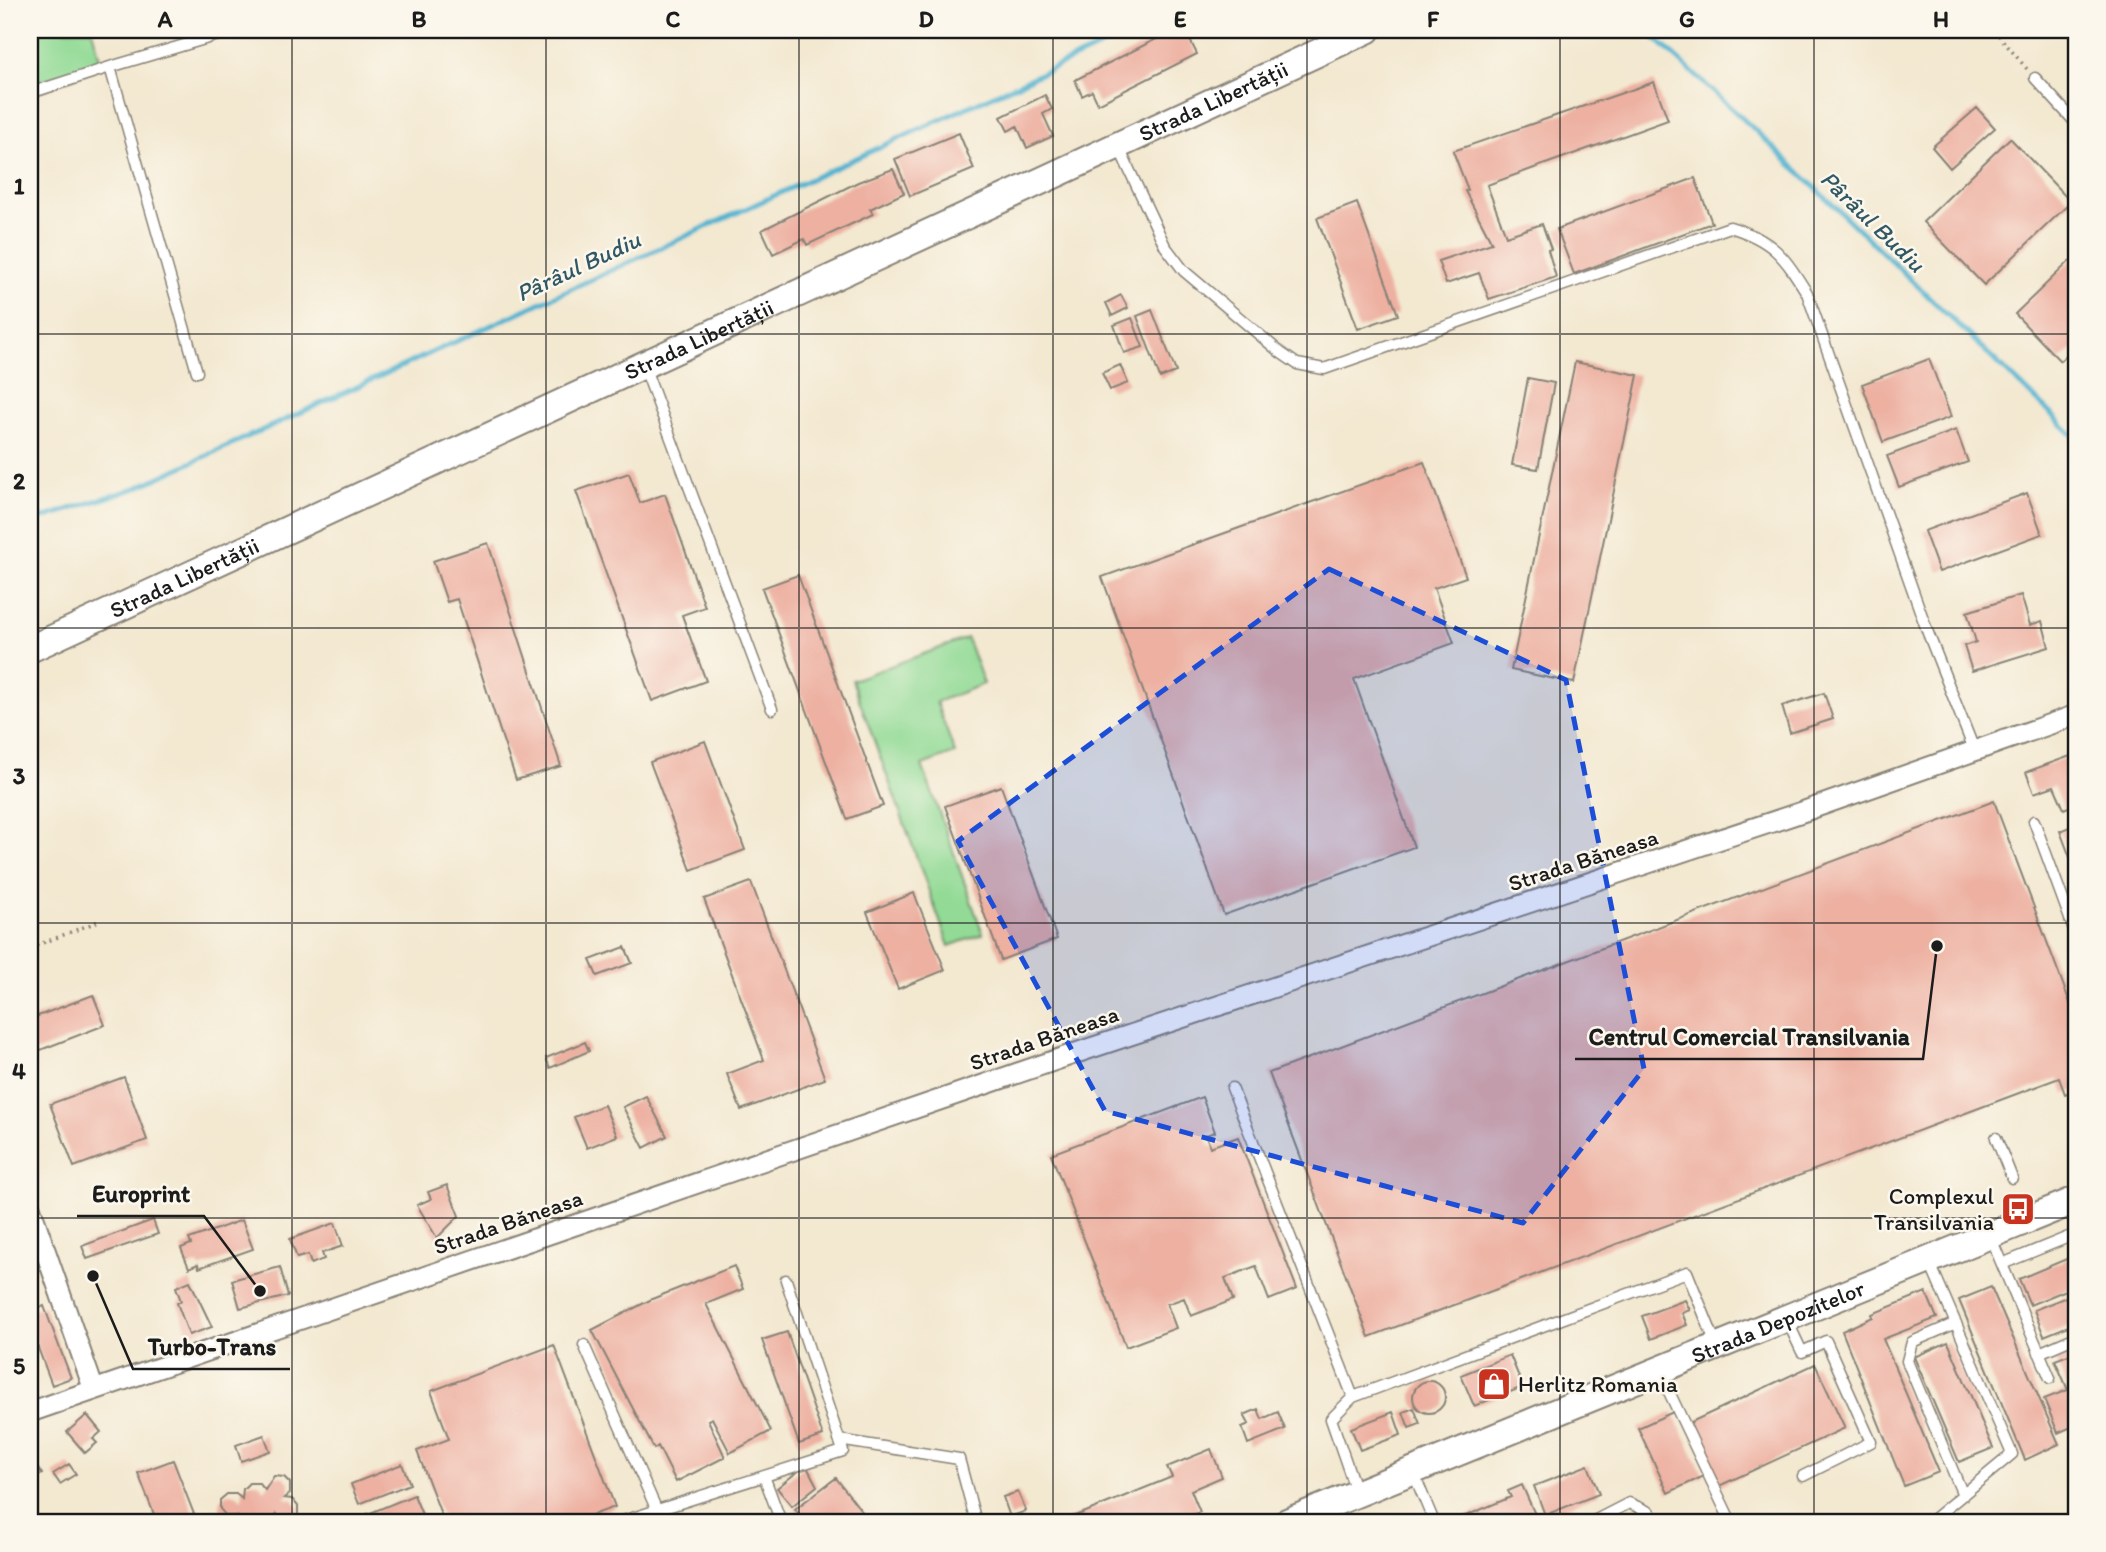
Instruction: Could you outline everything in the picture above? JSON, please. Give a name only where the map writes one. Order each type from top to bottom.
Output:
[{"type":"main road","name":"Strada Libertății","points":[[30,649],[1367,30]]},
{"type":"main road","name":"Strada Depozitelor","points":[[1287,1522],[2076,1200]]},
{"type":"street","name":"Strada Băneasa","points":[[30,1412],[1076,1053],[1580,887],[2076,715]]},
{"type":"street","points":[[30,1207],[94,1390]]},
{"type":"lane","points":[[30,93],[235,30]]},
{"type":"lane","points":[[110,67],[197,372]]},
{"type":"lane","points":[[2035,78],[2076,123]]},
{"type":"lane","points":[[1118,144],[1165,246],[1184,271],[1280,353],[1297,364],[1324,369],[1730,227],[1757,236],[1784,257],[1807,293],[1928,633],[1975,752]]},
{"type":"lane","points":[[643,365],[772,709]]},
{"type":"lane","points":[[2034,821],[2076,936]]},
{"type":"lane","points":[[1232,1088],[1353,1397]]},
{"type":"lane","points":[[1996,1138],[2012,1178]]},
{"type":"lane","points":[[2002,1264],[2076,1234]]},
{"type":"lane","points":[[1989,1235],[2050,1378]]},
{"type":"lane","points":[[1929,1260],[2012,1454],[1931,1521]]},
{"type":"lane","points":[[1357,1494],[1331,1419],[1353,1397],[1687,1272],[1718,1348]]},
{"type":"lane","points":[[620,1522],[843,1451],[786,1280]]},
{"type":"lane","points":[[1787,1319],[1801,1352],[1826,1341],[1871,1442],[1803,1476]]},
{"type":"lane","points":[[1956,1323],[1912,1342],[1907,1362],[1964,1495]]},
{"type":"lane","points":[[2039,1353],[2076,1338]]},
{"type":"lane","points":[[584,1345],[662,1522]]},
{"type":"lane","points":[[1659,1372],[1731,1522]]},
{"type":"lane","points":[[839,1440],[959,1458],[976,1522]]},
{"type":"lane","points":[[1413,1471],[1434,1522]]},
{"type":"lane","points":[[764,1476],[781,1522]]},
{"type":"lane","points":[[1591,1522],[1629,1503],[1648,1512],[1654,1522]]},
{"type":"path","points":[[1994,30],[2035,78]]},
{"type":"path","points":[[30,948],[99,921]]},
{"type":"highlighted area","points":[[1329,569],[1566,680],[1644,1069],[1523,1223],[1105,1111],[958,841]]},
{"type":"green space","points":[[30,30],[92,30],[102,66],[30,95]]},
{"type":"green space","points":[[967,638],[984,684],[936,702],[955,753],[922,765],[983,934],[949,946],[852,680]]},
{"type":"building","points":[[1174,30],[1185,30],[1197,54],[1098,104],[1092,91],[1082,96],[1075,80]]},
{"type":"building","points":[[1654,82],[1668,120],[1487,185],[1506,236],[1542,224],[1551,249],[1548,250],[1556,277],[1489,299],[1479,273],[1446,284],[1438,261],[1492,243],[1465,191],[1468,190],[1453,151]]},
{"type":"building","points":[[1045,95],[1052,109],[1043,114],[1053,136],[1027,148],[1017,126],[1008,131],[1001,117]]},
{"type":"building","points":[[1977,108],[1995,128],[1950,168],[1932,147]]},
{"type":"building","points":[[959,133],[974,169],[910,196],[895,159]]},
{"type":"building","points":[[2010,138],[2071,202],[1984,285],[1923,222]]},
{"type":"building","points":[[893,169],[904,193],[870,209],[873,214],[807,245],[804,239],[773,254],[762,230],[858,182]]},
{"type":"building","points":[[1695,178],[1712,223],[1574,274],[1557,229]]},
{"type":"building","points":[[1357,203],[1398,315],[1358,329],[1317,218]]},
{"type":"building","points":[[2076,255],[2076,346],[2060,361],[2015,314]]},
{"type":"building","points":[[1121,295],[1128,308],[1112,316],[1106,303]]},
{"type":"building","points":[[1152,310],[1176,372],[1160,378],[1137,316]]},
{"type":"building","points":[[1132,318],[1143,347],[1124,353],[1114,325]]},
{"type":"building","points":[[1929,359],[1951,417],[1883,442],[1862,384]]},
{"type":"building","points":[[1575,362],[1638,375],[1574,683],[1511,670]]},
{"type":"building","points":[[1120,365],[1128,383],[1110,390],[1102,373]]},
{"type":"building","points":[[1528,378],[1554,383],[1538,469],[1512,465]]},
{"type":"building","points":[[1956,430],[1968,462],[1899,487],[1887,456]]},
{"type":"building","points":[[1424,462],[1466,577],[1434,588],[1454,643],[1354,679],[1414,847],[1224,915],[1102,577]]},
{"type":"building","points":[[629,473],[640,503],[665,494],[705,607],[682,615],[706,681],[652,701],[576,491]]},
{"type":"building","points":[[2027,493],[2042,534],[1939,572],[1924,531]]},
{"type":"building","points":[[488,543],[561,766],[516,780],[457,599],[447,602],[433,561]]},
{"type":"building","points":[[798,575],[883,806],[847,819],[762,588]]},
{"type":"building","points":[[2021,595],[2030,625],[2042,621],[2049,647],[1972,671],[1964,646],[1976,642],[1967,612]]},
{"type":"building","points":[[1824,693],[1833,719],[1790,733],[1782,706]]},
{"type":"building","points":[[705,741],[745,850],[691,870],[650,762]]},
{"type":"building","points":[[2076,754],[2076,804],[2064,809],[2054,786],[2034,793],[2026,772]]},
{"type":"building","points":[[1001,786],[1057,939],[1001,960],[945,806]]},
{"type":"building","points":[[1994,801],[2076,1019],[2076,1090],[2065,1094],[2059,1078],[1369,1337],[1269,1073]]},
{"type":"building","points":[[2076,824],[2076,873],[2060,831]]},
{"type":"building","points":[[751,882],[825,1079],[741,1110],[727,1074],[764,1060],[704,899]]},
{"type":"building","points":[[914,893],[945,970],[898,989],[867,912]]},
{"type":"building","points":[[625,947],[632,963],[597,976],[590,960]]},
{"type":"building","points":[[93,995],[105,1025],[30,1054],[30,1019]]},
{"type":"building","points":[[585,1042],[589,1051],[550,1068],[546,1058]]},
{"type":"building","points":[[124,1077],[147,1140],[74,1167],[50,1104]]},
{"type":"building","points":[[646,1096],[667,1136],[644,1148],[623,1107]]},
{"type":"building","points":[[1202,1097],[1215,1132],[1206,1135],[1210,1147],[1238,1137],[1297,1289],[1269,1300],[1256,1266],[1225,1278],[1233,1300],[1191,1316],[1184,1298],[1167,1304],[1176,1328],[1126,1347],[1051,1154]]},
{"type":"building","points":[[604,1105],[617,1136],[587,1148],[574,1117]]},
{"type":"building","points":[[447,1185],[459,1216],[437,1238],[417,1205],[431,1199],[428,1192]]},
{"type":"building","points":[[153,1220],[158,1234],[87,1259],[82,1246]]},
{"type":"building","points":[[242,1220],[253,1249],[199,1268],[198,1264],[189,1268],[181,1248],[191,1244],[189,1239]]},
{"type":"building","points":[[335,1223],[343,1246],[322,1253],[324,1259],[311,1264],[308,1255],[297,1258],[290,1239]]},
{"type":"building","points":[[2076,1255],[2076,1286],[2030,1305],[2019,1279]]},
{"type":"building","points":[[734,1266],[743,1289],[706,1304],[771,1431],[730,1453],[712,1418],[708,1420],[725,1457],[676,1482],[658,1446],[654,1449],[592,1330],[652,1299]]},
{"type":"building","points":[[280,1267],[288,1296],[240,1308],[232,1280]]},
{"type":"building","points":[[190,1281],[212,1327],[189,1335],[177,1303],[181,1301],[176,1287]]},
{"type":"building","points":[[1991,1287],[2059,1444],[2025,1460],[1959,1300]]},
{"type":"building","points":[[1926,1292],[1937,1318],[1883,1339],[1939,1472],[1904,1486],[1842,1331],[1873,1317],[1872,1314]]},
{"type":"building","points":[[2076,1293],[2076,1323],[2044,1336],[2034,1310]]},
{"type":"building","points":[[1685,1300],[1690,1310],[1682,1313],[1687,1325],[1651,1339],[1642,1316]]},
{"type":"building","points":[[44,1306],[71,1378],[52,1385],[32,1332],[30,1333],[30,1311]]},
{"type":"building","points":[[787,1332],[823,1436],[799,1444],[762,1340]]},
{"type":"building","points":[[1948,1342],[1993,1448],[1959,1462],[1914,1357]]},
{"type":"building","points":[[554,1345],[615,1507],[573,1522],[444,1522],[417,1451],[449,1439],[431,1391]]},
{"type":"building","points":[[2076,1352],[2076,1425],[2058,1433],[2044,1399],[2068,1390],[2055,1360]]},
{"type":"building","points":[[1510,1355],[1523,1387],[1474,1406],[1461,1375]]},
{"type":"building","points":[[1815,1364],[1845,1428],[1719,1486],[1689,1423]]},
{"type":"building","points":[[1429,1381],[1440,1386],[1445,1397],[1440,1408],[1429,1413],[1418,1408],[1413,1397],[1418,1386]]},
{"type":"building","points":[[1414,1408],[1420,1424],[1409,1428],[1403,1412]]},
{"type":"building","points":[[1258,1409],[1262,1419],[1278,1412],[1285,1429],[1248,1444],[1242,1427],[1249,1424],[1244,1415]]},
{"type":"building","points":[[1393,1412],[1401,1435],[1360,1450],[1351,1428]]},
{"type":"building","points":[[1673,1412],[1704,1476],[1668,1493],[1638,1428]]},
{"type":"building","points":[[87,1415],[101,1432],[93,1439],[97,1443],[85,1453],[67,1432]]},
{"type":"building","points":[[264,1435],[270,1451],[241,1461],[236,1445]]},
{"type":"building","points":[[1211,1449],[1222,1477],[1191,1490],[1200,1512],[1175,1522],[1061,1522],[1172,1477],[1167,1467]]},
{"type":"building","points":[[30,1456],[42,1474],[31,1481],[30,1479]]},
{"type":"building","points":[[173,1460],[197,1522],[157,1522],[138,1473]]},
{"type":"building","points":[[69,1464],[76,1474],[60,1484],[53,1474]]},
{"type":"building","points":[[402,1464],[410,1484],[359,1504],[351,1484]]},
{"type":"building","points":[[806,1465],[817,1486],[792,1506],[777,1488]]},
{"type":"building","points":[[1588,1465],[1599,1494],[1545,1515],[1534,1486]]},
{"type":"building","points":[[274,1476],[284,1477],[290,1483],[290,1493],[284,1498],[292,1499],[298,1506],[298,1516],[291,1522],[282,1522],[276,1514],[273,1522],[229,1522],[236,1516],[226,1516],[220,1509],[220,1500],[227,1494],[236,1494],[242,1499],[243,1489],[249,1483],[259,1483],[265,1490]]},
{"type":"building","points":[[836,1478],[870,1522],[805,1522],[795,1509]]},
{"type":"building","points":[[1522,1485],[1537,1519],[1529,1522],[1451,1522],[1511,1497],[1508,1491]]},
{"type":"building","points":[[1018,1492],[1026,1511],[1010,1517],[1003,1497]]},
{"type":"building","points":[[414,1495],[425,1522],[368,1522],[365,1515]]},
{"type":"waterway","name":"Pârâul Budiu","points":[[30,522],[136,488],[1136,30]]},
{"type":"waterway","name":"Pârâul Budiu","points":[[1646,30],[1754,129],[2076,438]]},
{"type":"place","name":"Centrul Comercial Transilvania","points":[[1937,946]]},
{"type":"place","name":"Complexul Transilvania","points":[[2018,1209]]},
{"type":"place","name":"Turbo-Trans","points":[[93,1276]]},
{"type":"place","name":"Europrint","points":[[260,1291]]},
{"type":"place","name":"Herlitz Romania","points":[[1494,1384]]}]
